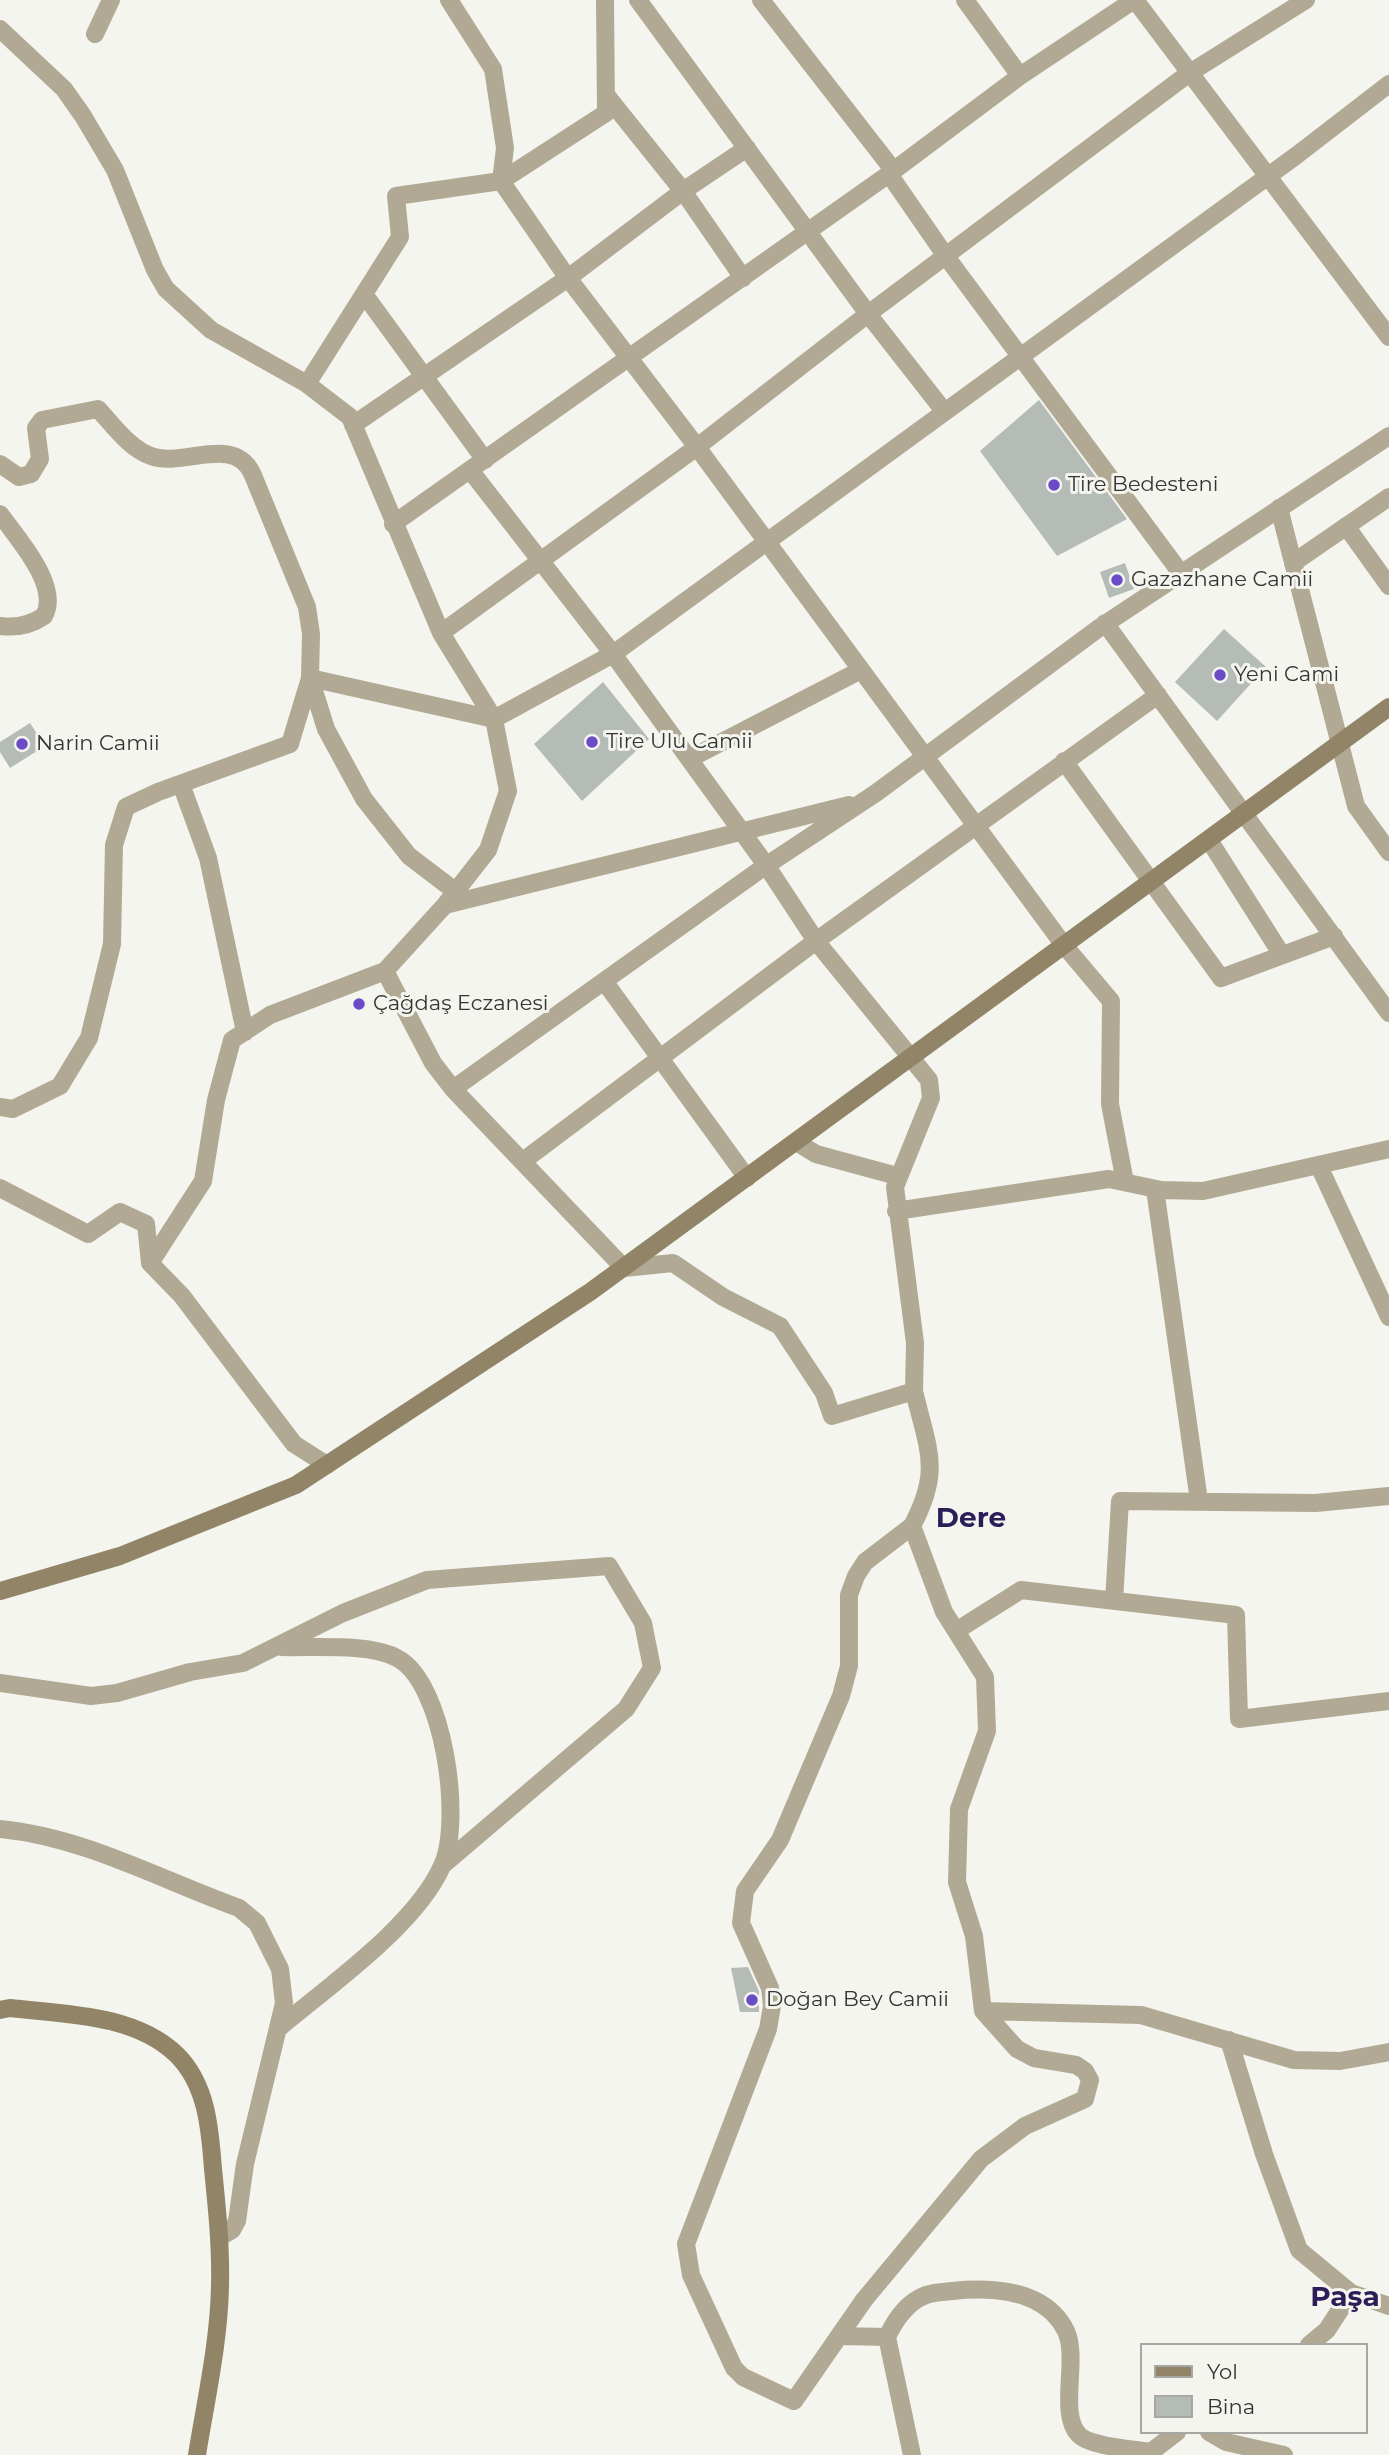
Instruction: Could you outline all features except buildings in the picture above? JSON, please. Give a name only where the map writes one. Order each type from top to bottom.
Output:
[{"type":"street","points":[[95,34],[111,0]]},
{"type":"street","points":[[307,384],[400,237],[396,195],[501,181],[606,113],[605,0]]},
{"type":"street","points":[[638,0],[810,231],[868,314],[944,411]]},
{"type":"street","points":[[761,0],[892,172],[945,255],[1022,355],[1180,572]]},
{"type":"street","points":[[965,0],[1020,76]]},
{"type":"street","points":[[393,524],[810,231],[1020,76],[1134,0],[1389,337]]},
{"type":"street","points":[[442,633],[698,447],[945,255],[1188,74],[1306,0]]},
{"type":"street","points":[[455,2],[493,69],[505,149],[501,181],[568,278],[698,447],[765,542],[1063,944],[1111,1001],[1110,1104],[1125,1182]]},
{"type":"street","points":[[0,29],[64,89],[83,116],[115,170],[155,270],[166,289],[211,330],[307,384],[350,417],[393,524],[442,633],[494,719],[508,791],[488,850],[450,898],[385,971],[270,1015],[232,1040],[216,1100],[204,1181],[150,1263]]},
{"type":"street","points":[[310,678],[494,719],[613,654],[1267,177],[1389,84]]},
{"type":"street","points":[[606,95],[682,191],[743,278]]},
{"type":"street","points":[[352,425],[425,378],[568,278],[682,191],[747,148]]},
{"type":"street","points":[[364,294],[425,378],[541,561],[613,654],[766,866],[816,941],[929,1080],[931,1098],[897,1176],[896,1211],[915,1343],[914,1391],[931,1472],[927,1498],[912,1527],[865,1562],[856,1576],[849,1595],[849,1666],[841,1696],[780,1840],[745,1891],[741,1923],[767,1979],[772,2006],[771,2018],[686,2245],[691,2275],[734,2368],[743,2377],[794,2401],[913,2238],[981,2159],[1003,2140],[1085,2099],[1089,2091],[1090,2080],[1085,2071],[1076,2065],[1034,2058],[1017,2049],[983,2011],[974,1936],[957,1882],[959,1809],[987,1731],[985,1677],[944,1612],[912,1527]]},
{"type":"street","points":[[0,464],[19,477],[31,474],[40,459],[36,428],[42,420],[98,409],[131,444],[152,457],[174,459],[224,453],[240,458],[252,472],[307,607],[312,634],[310,678],[290,744],[181,783],[126,807],[114,845],[112,944],[89,1038],[60,1086],[13,1109],[0,1107]]},
{"type":"street","points":[[453,1089],[766,866],[863,802],[1105,623],[1389,436]]},
{"type":"street","points":[[1293,563],[1389,497]]},
{"type":"street","points":[[1279,508],[1356,806],[1389,852]]},
{"type":"street","points":[[0,514],[38,568],[49,598],[44,616],[35,622],[0,626]]},
{"type":"street","points":[[1346,526],[1389,586]]},
{"type":"street","points":[[1105,623],[1246,813],[1389,1013]]},
{"type":"street","points":[[689,760],[861,670]]},
{"type":"street","points":[[310,678],[326,729],[364,799],[410,856],[450,898]]},
{"type":"street","points":[[523,1161],[816,941],[1158,695]]},
{"type":"street","points":[[0,1591],[120,1556],[296,1485],[624,1268],[798,1143],[1063,944],[1388,709]]},
{"type":"street","points":[[1064,761],[1221,978],[1334,936]]},
{"type":"street","points":[[181,783],[208,858],[245,1032]]},
{"type":"street","points":[[450,898],[863,802]]},
{"type":"street","points":[[1209,840],[1282,955]]},
{"type":"street","points":[[385,971],[433,1063],[453,1089],[624,1268]]},
{"type":"street","points":[[604,981],[747,1178]]},
{"type":"street","points":[[798,1143],[816,1154],[897,1176]]},
{"type":"street","points":[[896,1211],[1109,1179],[1155,1189],[1203,1191],[1389,1149]]},
{"type":"street","points":[[1320,1166],[1389,1317]]},
{"type":"street","points":[[0,1188],[88,1234],[120,1212],[146,1224],[150,1263],[182,1296],[294,1444],[327,1465]]},
{"type":"street","points":[[1155,1189],[1199,1501]]},
{"type":"street","points":[[624,1268],[673,1263],[723,1297],[780,1326],[824,1393],[832,1416],[914,1391]]},
{"type":"street","points":[[1114,1601],[1120,1501],[1316,1503],[1389,1496]]},
{"type":"street","points":[[0,1683],[91,1696],[117,1693],[190,1672],[243,1664],[281,1647],[342,1613],[427,1580],[609,1566],[643,1623],[652,1668],[626,1709],[443,1865],[402,1921],[280,2027]]},
{"type":"street","points":[[956,1631],[1021,1590],[1236,1615],[1239,1719],[1389,1701]]},
{"type":"street","points":[[281,1647],[373,1651],[396,1657],[411,1667],[425,1688],[451,1782],[443,1865]]},
{"type":"street","points":[[0,1829],[52,1838],[89,1849],[251,1916],[280,1969],[284,1994],[280,2027],[257,2111],[237,2221],[232,2230],[220,2237]]},
{"type":"street","points":[[0,2010],[10,2008],[94,2018],[143,2032],[176,2054],[199,2085],[210,2133],[220,2237],[218,2323],[197,2455]]},
{"type":"street","points":[[983,2011],[1141,2015],[1294,2060],[1340,2061],[1389,2052]]},
{"type":"street","points":[[1229,2040],[1264,2154],[1299,2250],[1351,2293],[1389,2306]]},
{"type":"street","points":[[912,2455],[887,2337],[907,2308],[927,2294],[991,2288],[1013,2292],[1051,2312],[1066,2331],[1071,2351],[1070,2417],[1078,2434],[1088,2441],[1151,2452],[1174,2434]]},
{"type":"street","points":[[1311,2343],[1327,2330],[1351,2293]]},
{"type":"street","points":[[840,2336],[887,2337]]},
{"type":"street","points":[[1212,2434],[1226,2442],[1284,2455]]},
{"type":"place","name":"Tire Bedesteni","points":[[1054,485]]},
{"type":"place","name":"Gazazhane Camii","points":[[1117,580]]},
{"type":"place","name":"Yeni Cami","points":[[1220,675]]},
{"type":"place","name":"Tire Ulu Camii","points":[[592,742]]},
{"type":"place","name":"Narin Camii","points":[[22,744]]},
{"type":"place","name":"Çağdaş Eczanesi","points":[[359,1004]]},
{"type":"place","name":"Doğan Bey Camii","points":[[752,2000]]},
{"type":"district","name":"Dere","points":[[971,1519]]},
{"type":"district","name":"Paşa","points":[[1345,2298]]}]
